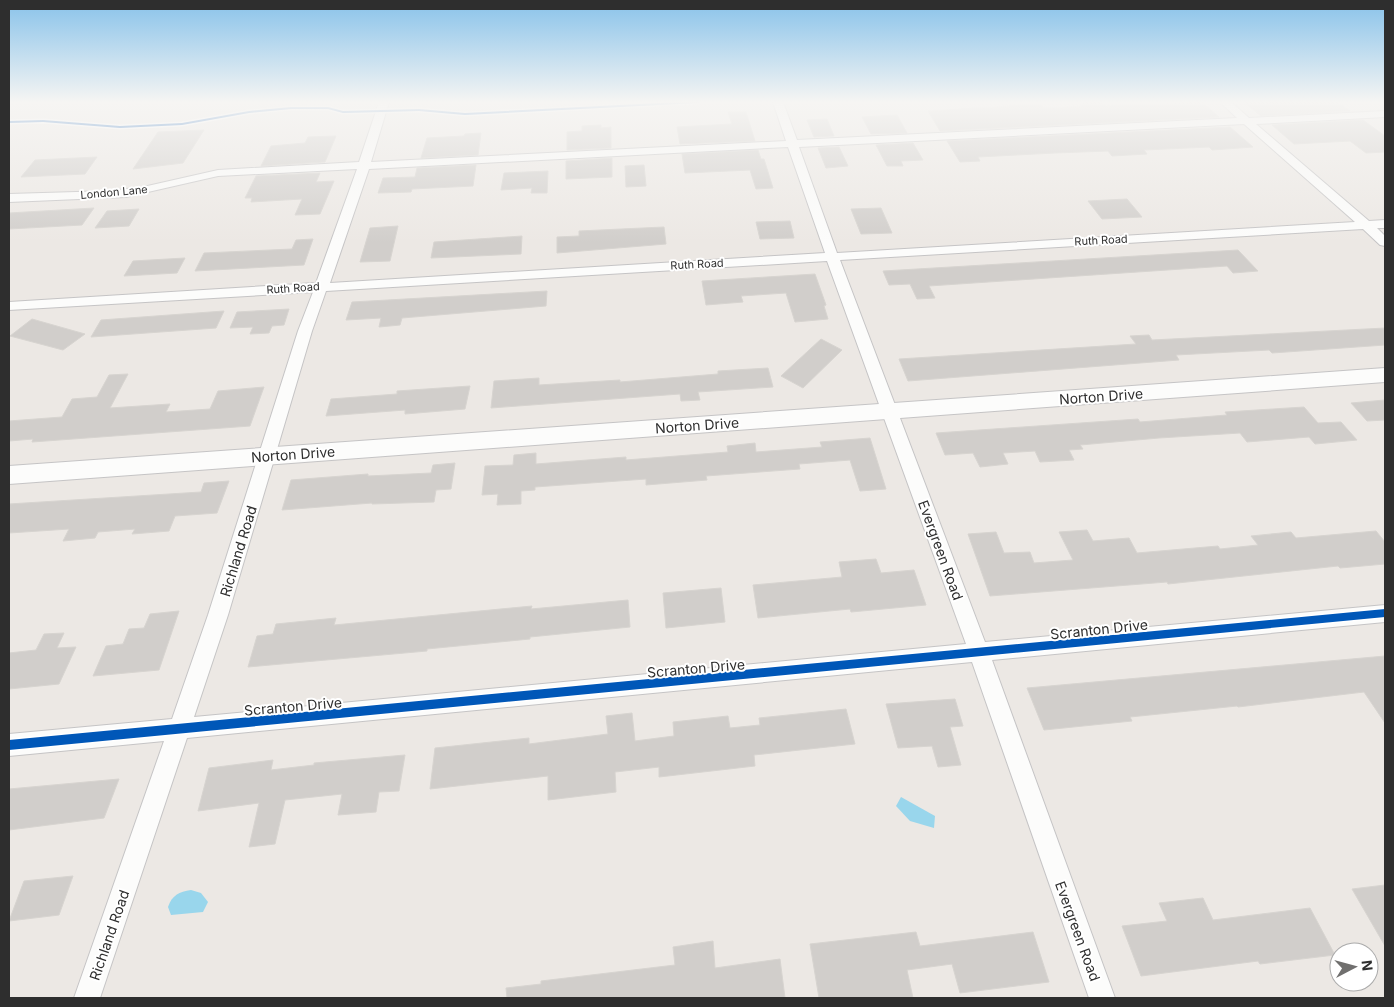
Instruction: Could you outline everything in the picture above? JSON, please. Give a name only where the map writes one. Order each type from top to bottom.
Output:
[{"type":"street","name":"Richland Road","points":[[87,998],[218,616],[305,331],[353,201],[368,149]]},
{"type":"street","name":"London Lane","points":[[9,198],[132,192],[218,173],[711,149]]},
{"type":"street","name":"Evergreen Road","points":[[794,149],[979,653],[1102,998]]},
{"type":"street","points":[[1278,149],[1385,242]]},
{"type":"street","name":"Ruth Road","points":[[9,306],[1385,224]]},
{"type":"street","name":"Norton Drive","points":[[9,475],[1385,375]]},
{"type":"street","name":"Scranton Drive","points":[[9,745],[1385,613]]},
{"type":"water","points":[[901,797],[935,816],[934,828],[910,821],[896,806]]},
{"type":"water","points":[[191,890],[201,893],[208,902],[203,912],[171,915],[168,907],[174,897]]},
{"type":"building","points":[[147,149],[192,149],[183,163],[133,169]]},
{"type":"building","points":[[270,149],[331,149],[325,162],[261,166]]},
{"type":"building","points":[[424,149],[479,149],[478,155],[421,158]]},
{"type":"building","points":[[818,149],[840,149],[848,166],[826,168]]},
{"type":"building","points":[[878,149],[917,149],[923,160],[901,161],[903,166],[887,166]]},
{"type":"building","points":[[952,149],[1166,149],[1144,150],[1147,154],[1112,156],[1108,151],[978,157],[980,161],[960,162]]},
{"type":"building","points":[[1361,149],[1385,149],[1385,152],[1366,153]]},
{"type":"building","points":[[758,150],[761,159],[764,159],[773,188],[756,189],[750,170],[685,173],[682,154]]},
{"type":"building","points":[[97,157],[85,174],[21,177],[35,160]]},
{"type":"building","points":[[612,158],[612,177],[566,179],[566,161]]},
{"type":"building","points":[[476,165],[473,186],[378,193],[383,178],[415,177],[417,168]]},
{"type":"building","points":[[644,165],[646,186],[626,187],[625,166]]},
{"type":"building","points":[[548,171],[547,193],[531,193],[532,188],[501,190],[504,173]]},
{"type":"building","points":[[320,173],[316,182],[334,181],[320,214],[295,215],[302,199],[251,202],[252,198],[245,198],[256,176]]},
{"type":"building","points":[[1127,199],[1142,217],[1102,219],[1088,201]]},
{"type":"building","points":[[94,208],[82,225],[9,229],[9,213]]},
{"type":"building","points":[[881,208],[892,233],[861,234],[851,209]]},
{"type":"building","points":[[139,209],[129,226],[95,228],[107,211]]},
{"type":"building","points":[[790,221],[794,238],[760,239],[756,222]]},
{"type":"building","points":[[398,226],[390,261],[360,262],[370,228]]},
{"type":"building","points":[[664,227],[666,244],[557,253],[557,237],[579,236],[579,231]]},
{"type":"building","points":[[522,236],[521,254],[431,258],[434,242]]},
{"type":"building","points":[[313,239],[304,265],[195,271],[204,253],[292,249],[296,240]]},
{"type":"building","points":[[1238,250],[1258,271],[1233,273],[1227,266],[929,286],[935,298],[917,299],[910,284],[889,285],[883,271]]},
{"type":"building","points":[[185,258],[177,273],[124,276],[133,261]]},
{"type":"building","points":[[815,274],[826,305],[824,306],[828,319],[795,322],[786,293],[741,296],[743,302],[706,305],[702,281]]},
{"type":"building","points":[[547,291],[546,306],[402,318],[400,325],[379,327],[381,318],[346,320],[352,302]]},
{"type":"building","points":[[289,309],[284,325],[272,326],[269,333],[250,334],[253,327],[230,328],[237,312]]},
{"type":"building","points":[[224,311],[216,328],[91,337],[101,320]]},
{"type":"building","points":[[32,319],[85,334],[63,350],[10,336]]},
{"type":"building","points":[[1385,328],[1385,345],[1272,353],[1269,350],[1176,355],[1179,360],[908,381],[899,359],[1136,344],[1130,336],[1149,335],[1152,340]]},
{"type":"building","points":[[821,339],[842,350],[803,388],[781,376]]},
{"type":"building","points":[[768,368],[773,387],[698,392],[700,400],[681,401],[680,394],[491,408],[494,381],[539,378],[539,385],[620,380],[620,382],[718,374],[718,371]]},
{"type":"building","points":[[128,374],[110,408],[170,404],[166,412],[210,409],[218,391],[264,387],[250,426],[32,442],[33,439],[9,441],[9,421],[62,417],[72,399],[97,397],[109,375]]},
{"type":"building","points":[[470,386],[465,409],[405,414],[405,410],[326,416],[331,399],[397,394],[397,391]]},
{"type":"building","points":[[1385,400],[1385,420],[1367,421],[1351,403]]},
{"type":"building","points":[[1304,407],[1318,423],[1341,422],[1357,440],[1315,444],[1309,437],[1247,442],[1240,433],[1159,438],[1080,445],[1083,449],[1069,450],[1074,460],[1040,462],[1035,451],[1003,453],[1008,464],[980,467],[973,453],[945,455],[936,433],[1138,419],[1140,422],[1227,415],[1225,412]]},
{"type":"building","points":[[870,438],[886,489],[860,491],[850,460],[799,464],[800,469],[706,476],[707,480],[646,485],[646,479],[535,487],[535,490],[521,491],[521,504],[497,505],[498,494],[482,495],[485,466],[513,465],[514,455],[536,453],[536,464],[626,457],[626,460],[728,452],[727,446],[755,443],[756,452],[822,447],[820,442]]},
{"type":"building","points":[[455,463],[451,489],[436,490],[434,502],[372,503],[282,510],[291,480],[368,474],[368,476],[431,473],[433,465]]},
{"type":"building","points":[[229,481],[217,513],[175,516],[169,531],[132,534],[135,529],[98,532],[95,538],[63,541],[69,529],[9,533],[9,504],[201,492],[204,483]]},
{"type":"building","points":[[1087,530],[1093,541],[1129,538],[1137,553],[1218,546],[1220,549],[1258,545],[1251,536],[1291,532],[1296,538],[1376,531],[1385,542],[1385,564],[1340,568],[1338,566],[1168,584],[1167,582],[990,596],[968,534],[996,532],[1004,553],[1030,552],[1034,563],[1073,560],[1059,532]]},
{"type":"building","points":[[876,559],[881,573],[914,570],[926,605],[851,612],[850,609],[758,618],[753,585],[842,577],[839,562]]},
{"type":"building","points":[[721,588],[725,622],[666,628],[663,593]]},
{"type":"building","points":[[628,600],[630,627],[427,649],[427,651],[248,667],[257,636],[273,634],[276,624],[336,618],[334,625],[532,606],[531,609]]},
{"type":"building","points":[[179,611],[159,670],[93,676],[106,646],[123,644],[129,629],[144,628],[150,614]]},
{"type":"building","points":[[64,633],[57,648],[76,647],[59,684],[9,689],[9,653],[36,650],[44,634]]},
{"type":"building","points":[[1385,656],[1385,723],[1364,692],[1238,707],[1130,717],[1132,721],[1044,730],[1027,688]]},
{"type":"building","points":[[955,699],[963,726],[950,727],[961,765],[938,767],[932,746],[898,748],[886,704]]},
{"type":"building","points":[[846,709],[855,744],[754,755],[755,766],[659,777],[659,767],[615,772],[616,792],[548,800],[548,776],[430,789],[435,748],[529,738],[529,744],[608,734],[606,716],[632,713],[635,741],[674,736],[673,722],[728,716],[730,728],[760,725],[759,718]]},
{"type":"building","points":[[405,755],[399,791],[379,792],[376,812],[338,815],[342,794],[285,800],[275,844],[249,847],[259,803],[198,811],[209,768],[273,760],[271,770],[314,765],[314,763]]},
{"type":"building","points":[[119,779],[104,818],[9,830],[9,789]]},
{"type":"building","points":[[73,876],[59,915],[9,921],[24,881]]},
{"type":"building","points":[[1385,885],[1385,946],[1352,889]]},
{"type":"building","points":[[1203,898],[1213,920],[1310,908],[1329,944],[1329,956],[1260,964],[1258,961],[1141,976],[1122,926],[1167,921],[1159,903]]},
{"type":"building","points":[[916,932],[920,946],[1033,932],[1049,982],[960,993],[952,964],[907,970],[913,998],[819,998],[810,944]]},
{"type":"building","points":[[713,941],[715,968],[780,959],[785,998],[507,998],[506,988],[541,984],[541,981],[675,965],[673,947]]},
{"type":"cycle path","points":[[9,745],[1385,613]]}]
